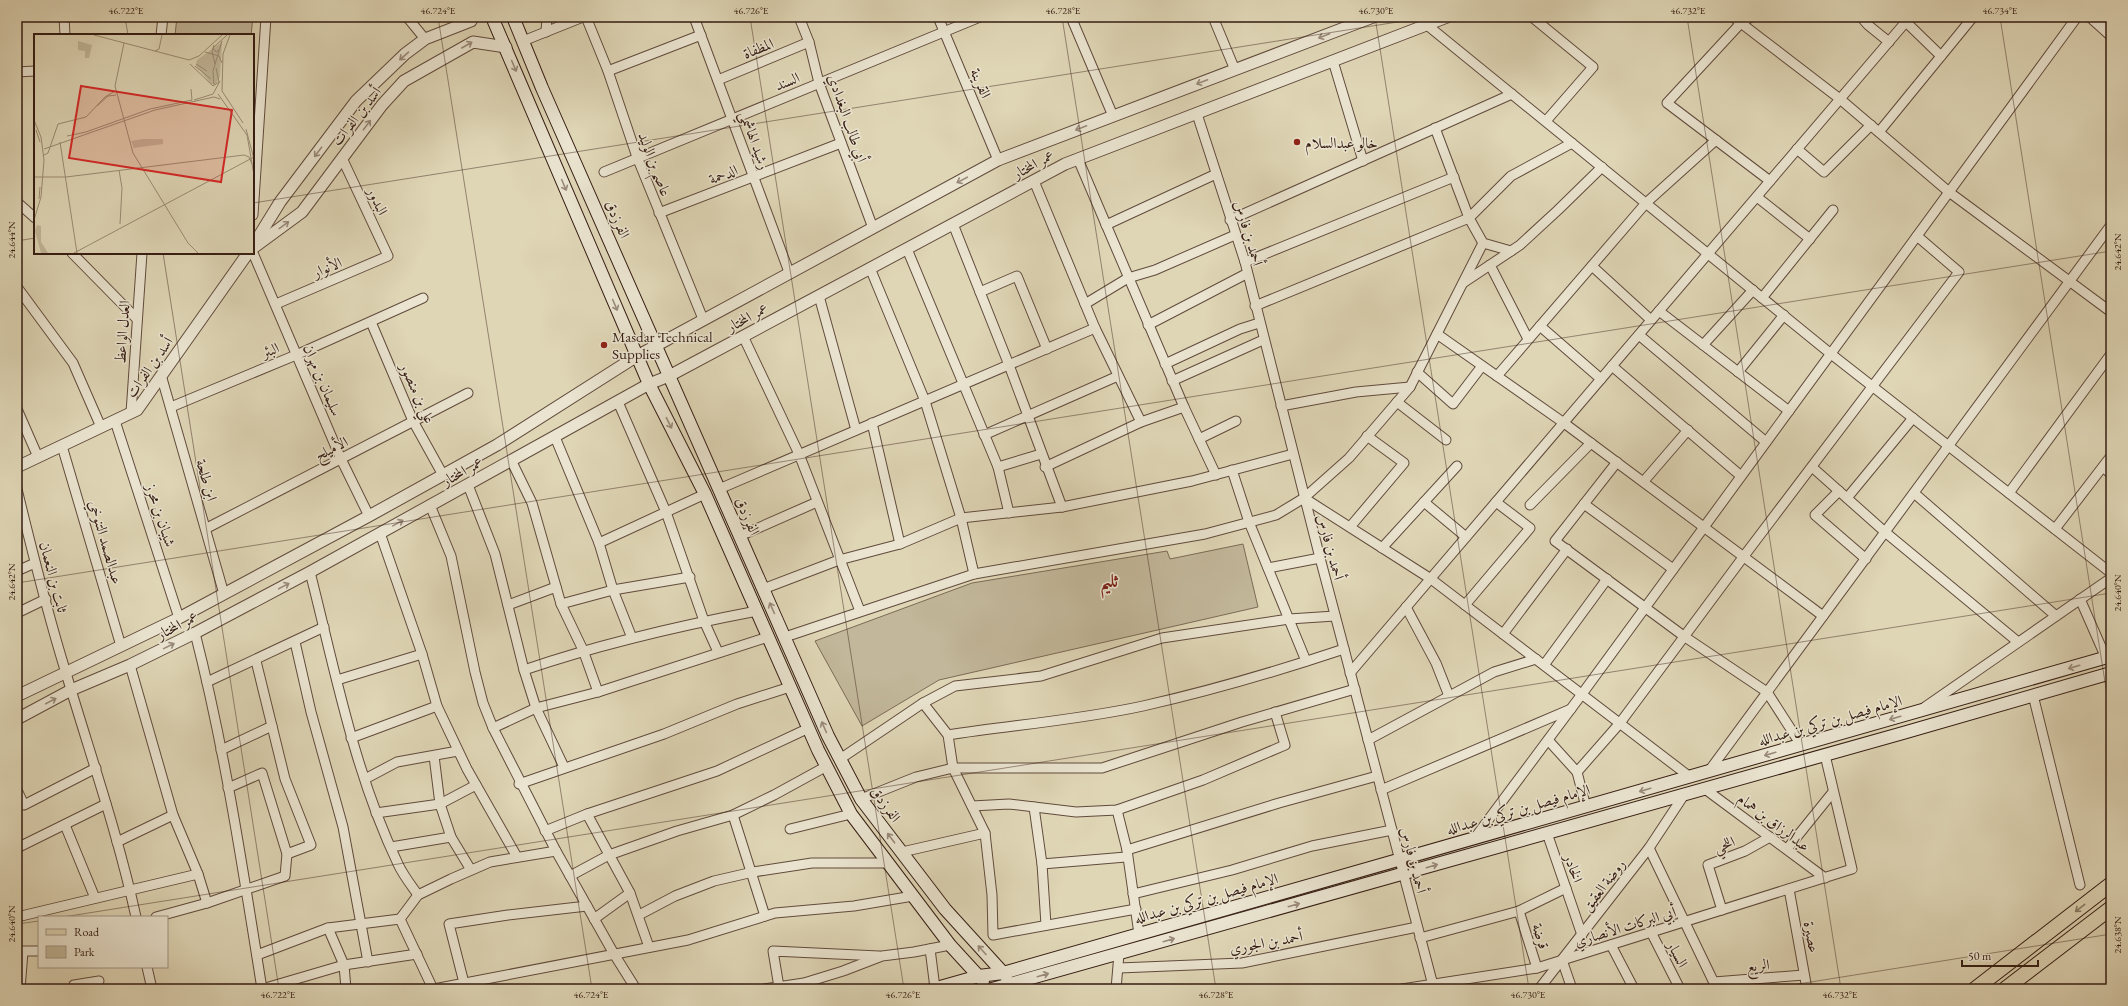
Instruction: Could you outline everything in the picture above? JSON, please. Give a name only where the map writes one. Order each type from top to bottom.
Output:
[{"type":"main road","name":"الفرزدق","points":[[492,17],[649,384],[705,494],[790,687],[851,814],[950,945],[992,989]]},
{"type":"main road","name":"الفرزدق","points":[[513,17],[669,376],[840,759],[861,799],[945,909],[1015,986]]},
{"type":"main road","name":"الإمام فيصل بن تركي بن عبدالله","points":[[934,989],[979,976],[1003,973],[2109,657]]},
{"type":"main road","name":"الإمام فيصل بن تركي بن عبدالله","points":[[992,989],[1015,986],[1119,954],[2111,674]]},
{"type":"main road","points":[[1975,989],[2111,884]]},
{"type":"main road","points":[[2013,986],[2111,908]]},
{"type":"street","points":[[64,17],[65,34]]},
{"type":"street","points":[[161,34],[163,17]]},
{"type":"street","points":[[254,176],[255,136],[266,17]]},
{"type":"street","points":[[407,17],[425,39]]},
{"type":"street","name":"أسد بن الفرات","points":[[254,245],[280,202],[356,101],[405,54],[425,39],[472,21],[474,17]]},
{"type":"street","points":[[546,32],[547,17]]},
{"type":"street","points":[[523,41],[585,17]]},
{"type":"street","name":"عاصم بن الوليد","points":[[585,17],[608,71],[637,157],[703,319]]},
{"type":"street","name":"رشيد الهاشمي","points":[[694,17],[789,272]]},
{"type":"street","name":"أبي طالب البغدادي","points":[[799,17],[809,42],[820,82],[841,143],[873,228]]},
{"type":"street","name":"القرينة","points":[[938,17],[998,160]]},
{"type":"street","name":"السند","points":[[604,172],[637,157],[980,17]]},
{"type":"street","points":[[1072,17],[1113,116]]},
{"type":"street","points":[[1213,17],[1235,70]]},
{"type":"street","name":"عمر المختار","points":[[17,696],[179,618],[369,516],[497,445],[656,345],[998,160],[1373,17]]},
{"type":"street","name":"عمر المختار","points":[[17,719],[71,690],[130,665],[195,633],[310,572],[649,384],[669,376],[1078,159],[1447,17]]},
{"type":"street","points":[[1532,17],[1593,66],[1546,121]]},
{"type":"street","points":[[1733,17],[1840,98],[1949,192],[2070,280],[2111,312]]},
{"type":"street","points":[[1751,17],[1741,23],[1667,103],[1770,181]]},
{"type":"street","points":[[1861,17],[1868,25],[1889,42]]},
{"type":"street","points":[[1879,132],[1973,17]]},
{"type":"street","points":[[1474,838],[1646,607],[2077,17]]},
{"type":"street","points":[[2091,17],[2111,35]]},
{"type":"street","points":[[1350,673],[1908,20],[1941,56]]},
{"type":"street","points":[[1427,25],[1831,354],[2111,573]]},
{"type":"street","points":[[608,71],[701,36]]},
{"type":"street","name":"أسد بن الفرات","points":[[254,246],[302,212],[382,105],[404,81],[473,42],[506,47]]},
{"type":"street","name":"المظفاة","points":[[718,80],[809,42]]},
{"type":"street","points":[[1333,61],[1363,161]]},
{"type":"street","points":[[17,72],[34,71]]},
{"type":"street","points":[[1230,220],[1512,94]]},
{"type":"street","name":"أحمد بن فارس","points":[[1197,114],[1230,220],[1245,262],[1246,274],[1304,498],[1433,987]]},
{"type":"street","points":[[1797,149],[1824,172],[1871,125]]},
{"type":"street","points":[[1435,128],[1469,218],[1483,243],[1510,251]]},
{"type":"street","points":[[1497,376],[1646,203],[1716,140]]},
{"type":"street","name":"الدحمة","points":[[659,213],[841,143]]},
{"type":"street","points":[[1255,306],[1469,218],[1511,176],[1572,143]]},
{"type":"street","name":"البدور","points":[[342,158],[388,256]]},
{"type":"street","points":[[1078,159],[1172,381],[1216,475]]},
{"type":"street","points":[[1462,284],[1510,251],[1558,210],[1602,167]]},
{"type":"street","points":[[1106,225],[1216,174]]},
{"type":"street","points":[[1245,262],[1454,177]]},
{"type":"street","points":[[1034,181],[1096,328],[1141,422]]},
{"type":"street","points":[[1757,197],[1810,239]]},
{"type":"street","points":[[17,202],[34,217]]},
{"type":"street","points":[[1762,298],[1833,210]]},
{"type":"street","points":[[953,224],[1009,365],[1045,467],[1062,507]]},
{"type":"street","points":[[1709,771],[2111,225]]},
{"type":"street","points":[[1086,304],[1128,278],[1155,270],[1235,235]]},
{"type":"street","points":[[1577,772],[1620,723],[1744,556],[1959,272],[1917,236]]},
{"type":"street","points":[[785,637],[974,574],[1205,534],[1276,514],[1304,498],[1349,458],[1410,387],[1483,243]]},
{"type":"street","points":[[907,249],[998,467],[1009,512]]},
{"type":"street","points":[[73,254],[137,319]]},
{"type":"street","name":"العدل الواعظ","points":[[131,413],[142,254]]},
{"type":"street","name":"أسد بن الفرات","points":[[17,467],[137,410],[247,254]]},
{"type":"street","name":"سليمان بن مهران","points":[[253,254],[341,458],[369,516]]},
{"type":"street","name":"الأنوار","points":[[276,304],[388,256]]},
{"type":"street","points":[[1490,265],[1528,339]]},
{"type":"street","points":[[1592,266],[1651,320]]},
{"type":"street","points":[[870,268],[925,401],[961,518],[974,574]]},
{"type":"street","points":[[1148,325],[1246,274]]},
{"type":"street","points":[[980,292],[1017,276],[1047,349]]},
{"type":"street","points":[[17,287],[73,363],[102,427]]},
{"type":"street","points":[[1703,344],[1753,290]]},
{"type":"street","points":[[819,296],[856,430]]},
{"type":"street","name":"البئر","points":[[171,407],[296,355],[423,298]]},
{"type":"street","points":[[1659,311],[1789,411]]},
{"type":"street","points":[[1738,372],[1784,315]]},
{"type":"street","name":"علي بن منصور","points":[[371,322],[413,421],[443,475]]},
{"type":"street","points":[[1165,364],[1240,329],[1259,323]]},
{"type":"street","points":[[1540,326],[1601,379]]},
{"type":"street","points":[[719,489],[1096,328]]},
{"type":"street","points":[[1436,334],[1644,481],[1823,616]]},
{"type":"street","points":[[1639,335],[1766,442]]},
{"type":"street","points":[[743,336],[799,454],[860,611]]},
{"type":"street","points":[[1172,381],[1264,340]]},
{"type":"street","points":[[2009,493],[2111,354]]},
{"type":"street","points":[[1417,372],[1453,404],[1482,366]]},
{"type":"street","points":[[1612,366],[1741,476]]},
{"type":"street","name":"ابن طلحة","points":[[161,375],[207,528],[224,594]]},
{"type":"street","points":[[984,435],[1118,376]]},
{"type":"street","points":[[1281,406],[1356,392],[1410,387]]},
{"type":"street","name":"الأميلح","points":[[207,528],[468,393]]},
{"type":"street","points":[[618,402],[666,512],[690,577],[704,621],[718,652]]},
{"type":"street","points":[[1397,402],[1446,440]]},
{"type":"street","points":[[1045,467],[1141,422],[1184,408]]},
{"type":"street","points":[[17,410],[38,457]]},
{"type":"street","points":[[1847,498],[1913,418]]},
{"type":"street","name":"شيبان بن محرز","points":[[115,421],[179,618]]},
{"type":"street","points":[[1199,439],[1236,421]]},
{"type":"street","points":[[872,423],[900,544]]},
{"type":"street","points":[[1644,481],[1688,430]]},
{"type":"street","points":[[1350,527],[1404,463],[1367,436]]},
{"type":"street","points":[[555,437],[599,543],[613,590],[632,638]]},
{"type":"street","points":[[1530,505],[1591,443]]},
{"type":"street","name":"عبدالصمد التنوخي","points":[[62,446],[121,646]]},
{"type":"street","points":[[998,467],[1041,454]]},
{"type":"street","points":[[763,589],[839,560],[900,544],[961,518],[1062,507],[1192,481],[1293,454]]},
{"type":"street","points":[[2055,529],[2111,456]]},
{"type":"street","points":[[511,460],[532,503],[561,604],[583,650],[598,692]]},
{"type":"street","points":[[1617,462],[1555,541],[1685,637],[1767,692],[1801,745]]},
{"type":"street","points":[[1382,548],[1456,466]]},
{"type":"street","points":[[1812,467],[1885,532],[2018,642]]},
{"type":"street","points":[[2103,467],[2111,474]]},
{"type":"street","points":[[1232,470],[1249,522],[1306,661]]},
{"type":"street","points":[[468,485],[495,554],[524,670],[536,708],[564,767]]},
{"type":"street","name":"ثابت بن النعمان","points":[[17,489],[35,563],[71,690],[96,768],[136,916]]},
{"type":"street","points":[[1839,491],[1814,515],[1866,559]]},
{"type":"street","points":[[1914,493],[2056,616]]},
{"type":"street","points":[[599,543],[705,494]]},
{"type":"street","points":[[1304,498],[1431,579],[1690,777]]},
{"type":"street","points":[[740,536],[817,502]]},
{"type":"street","points":[[1424,502],[1466,537]]},
{"type":"street","points":[[1465,605],[1530,528],[1496,502]]},
{"type":"street","points":[[1584,504],[1673,569]]},
{"type":"street","points":[[430,505],[451,556],[475,672],[483,703],[493,728],[519,784],[594,919],[636,989]]},
{"type":"street","points":[[380,533],[422,654],[437,706],[476,785],[517,857]]},
{"type":"street","points":[[1503,634],[1567,549]]},
{"type":"street","points":[[1268,568],[1320,558]]},
{"type":"street","points":[[17,571],[35,563]]},
{"type":"street","points":[[310,572],[351,738],[376,813],[398,865],[418,894]]},
{"type":"street","points":[[561,604],[613,590],[690,577]]},
{"type":"street","points":[[1919,711],[2111,578]]},
{"type":"street","points":[[1544,665],[1607,579]]},
{"type":"street","points":[[508,605],[556,587]]},
{"type":"street","points":[[17,613],[46,599]]},
{"type":"street","points":[[2080,599],[2109,657]]},
{"type":"street","points":[[1406,607],[1436,663],[1449,696]]},
{"type":"street","points":[[524,670],[583,650],[704,621],[757,611]]},
{"type":"street","points":[[840,759],[922,703],[955,686],[1041,676],[1162,638],[1289,619],[1335,616]]},
{"type":"street","points":[[207,682],[256,661],[324,627]]},
{"type":"street","points":[[195,633],[221,750],[262,989],[344,965],[417,954]]},
{"type":"street","points":[[493,728],[536,708],[660,674],[718,652],[768,636]]},
{"type":"street","points":[[295,642],[311,712],[343,827],[362,922],[368,962]]},
{"type":"street","points":[[948,735],[1087,716],[1142,706],[1306,661],[1344,649]]},
{"type":"street","points":[[337,680],[422,654]]},
{"type":"street","points":[[1368,740],[1494,672],[1536,659]]},
{"type":"street","points":[[256,661],[285,779],[311,845],[287,854]]},
{"type":"street","points":[[130,665],[173,815],[198,874],[207,903]]},
{"type":"street","points":[[519,784],[564,767],[664,734],[737,704],[790,687]]},
{"type":"street","points":[[861,799],[916,777],[953,768],[1102,768],[1275,712],[1354,689]]},
{"type":"street","points":[[2033,695],[2080,885]]},
{"type":"street","points":[[922,703],[948,735],[953,768],[985,833],[992,895],[993,935],[1136,909]]},
{"type":"street","points":[[351,738],[437,706]]},
{"type":"street","points":[[1381,790],[1571,709]]},
{"type":"street","points":[[972,806],[1009,804],[1076,812],[1117,810],[1203,780],[1284,745],[1275,712]]},
{"type":"street","points":[[221,750],[272,726]]},
{"type":"street","points":[[545,831],[587,814],[717,771],[809,728]]},
{"type":"street","points":[[1548,740],[1577,772],[1586,807]]},
{"type":"street","points":[[365,779],[397,762],[458,751]]},
{"type":"street","points":[[1787,849],[1834,792],[1825,755]]},
{"type":"street","points":[[434,756],[440,804],[451,837],[471,870]]},
{"type":"street","points":[[570,876],[609,855],[676,831],[733,815],[774,795],[827,766]]},
{"type":"street","points":[[17,790],[24,805],[96,768]]},
{"type":"street","points":[[160,916],[207,903],[285,876],[287,854],[262,773],[228,788]]},
{"type":"street","points":[[1042,864],[1127,854],[1279,803],[1377,776]]},
{"type":"street","points":[[376,813],[440,804],[476,785]]},
{"type":"street","name":"عبدالرزاق بن همام","points":[[1706,789],[1825,878]]},
{"type":"street","name":"أبي البركات الأنصاري","points":[[1402,989],[1433,987],[1537,968],[1852,869],[1834,792]]},
{"type":"street","name":"روضة العقيق","points":[[1539,989],[1649,848],[1684,795]]},
{"type":"street","points":[[17,848],[106,804]]},
{"type":"street","points":[[1034,807],[1042,864],[1046,925]]},
{"type":"street","points":[[1117,810],[1127,854],[1139,934]]},
{"type":"street","points":[[587,814],[630,893],[649,947]]},
{"type":"street","points":[[790,829],[851,814]]},
{"type":"street","points":[[117,842],[173,815]]},
{"type":"street","points":[[733,815],[753,872],[765,916]]},
{"type":"street","points":[[65,825],[95,898]]},
{"type":"street","points":[[1133,894],[1232,870],[1312,846],[1392,830]]},
{"type":"street","points":[[902,852],[985,833]]},
{"type":"street","name":"الخادر","points":[[1547,834],[1582,935]]},
{"type":"street","points":[[391,847],[451,837]]},
{"type":"street","name":"اللحي","points":[[1722,910],[1708,865],[1745,851],[1770,837]]},
{"type":"street","points":[[1649,848],[1716,986]]},
{"type":"street","points":[[257,955],[328,928],[362,922],[400,919],[418,894],[471,870],[490,862],[556,851]]},
{"type":"street","points":[[638,915],[675,896],[714,881],[753,872],[812,863],[889,863]]},
{"type":"street","points":[[17,917],[198,874]]},
{"type":"street","points":[[1420,938],[1519,912],[1566,888]]},
{"type":"street","name":"عصيرة","points":[[1789,889],[1807,989]]},
{"type":"street","points":[[594,919],[630,893]]},
{"type":"street","points":[[400,919],[433,989],[688,940],[775,913],[854,906],[913,896]]},
{"type":"street","points":[[464,983],[449,924],[508,915],[587,906]]},
{"type":"street","name":"قرضة","points":[[1519,912],[1537,968]]},
{"type":"street","name":"أحمد بن الجوري","points":[[1119,968],[1242,963],[1417,927]]},
{"type":"street","points":[[328,928],[344,965],[346,989]]},
{"type":"street","name":"السيار","points":[[1651,932],[1680,989]]},
{"type":"street","points":[[779,987],[773,952],[882,956],[950,945]]},
{"type":"street","points":[[1611,945],[1634,989]]},
{"type":"street","points":[[930,949],[934,989]]},
{"type":"street","points":[[20,989],[20,952],[38,951]]},
{"type":"street","points":[[1116,989],[1119,954]]},
{"type":"street","points":[[764,989],[804,983],[843,971],[882,956]]},
{"type":"street","name":"قرضة","points":[[1562,960],[1572,989]]},
{"type":"street","points":[[147,968],[152,989]]},
{"type":"street","name":"الريع","points":[[1716,986],[1804,975]]},
{"type":"street","points":[[74,989],[74,985],[99,981]]},
{"type":"green space","points":[[177,17],[253,17],[251,34],[175,34]]},
{"type":"green space","points":[[1243,544],[1258,607],[939,680],[862,726],[815,641],[972,583],[1167,551],[1170,559]]},
{"type":"place","name":"خالو عبدالسلام","points":[[1297,142]]},
{"type":"place","name":"Masdar Technical Supplies","points":[[604,345]]},
{"type":"district","name":"ثليم","points":[[1109,580]]}]
